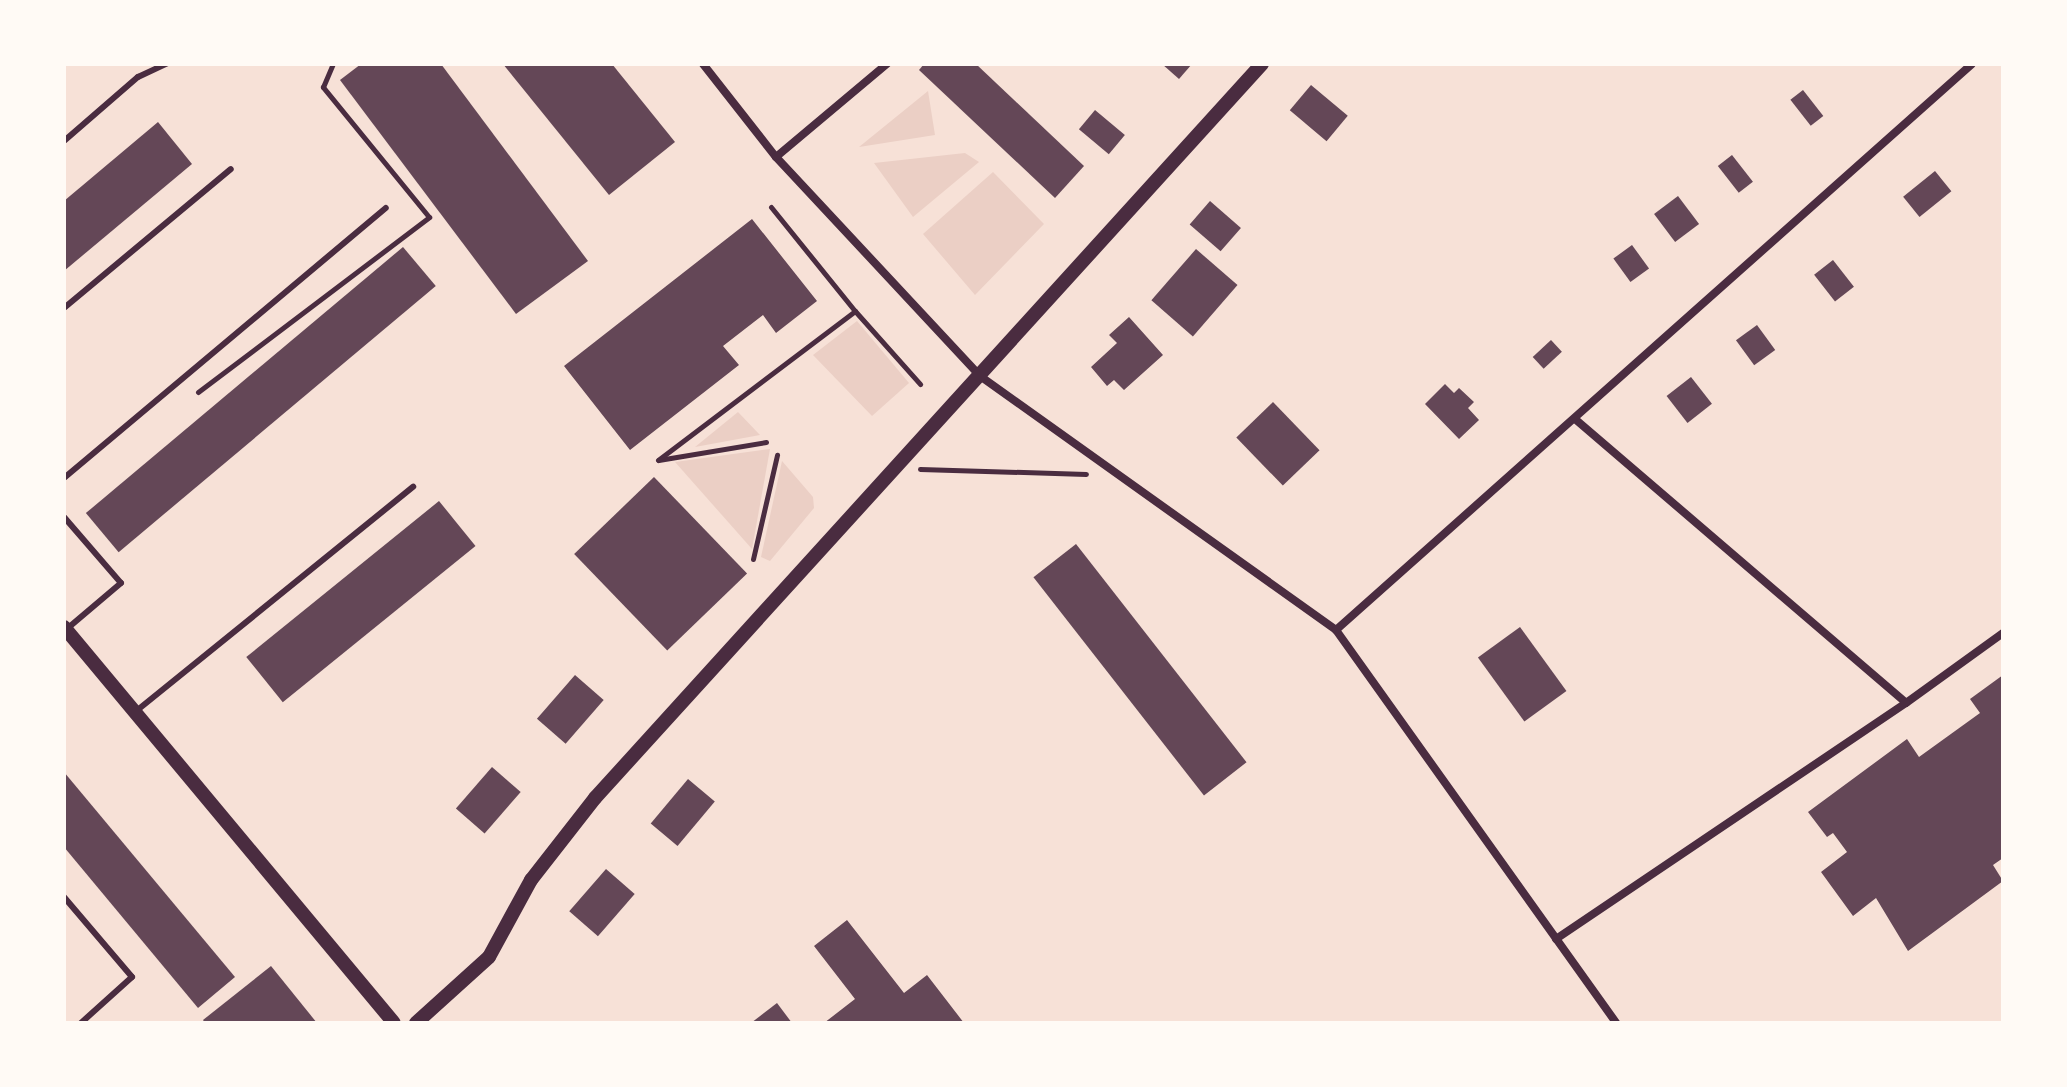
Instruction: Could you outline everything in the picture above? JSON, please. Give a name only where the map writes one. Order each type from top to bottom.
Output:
[{"type":"street","points":[[703,64],[776,157],[980,376],[1336,630],[1616,1023]]},
{"type":"street","points":[[776,157],[887,64]]},
{"type":"street","points":[[416,1023],[489,957],[531,880],[595,798],[1262,64]]},
{"type":"street","points":[[1336,630],[1972,64]]},
{"type":"street","points":[[1575,419],[1906,703]]},
{"type":"street","points":[[65,629],[394,1023]]},
{"type":"street","points":[[1556,939],[1906,703],[2003,633]]},
{"type":"lane","points":[[64,141],[138,77],[166,64]]},
{"type":"lane","points":[[64,308],[231,169]]},
{"type":"lane","points":[[64,478],[386,208]]},
{"type":"lane","points":[[135,712],[413,487]]},
{"type":"lane","points":[[64,517],[121,583],[65,629]]},
{"type":"lane","points":[[64,897],[132,977],[82,1023]]},
{"type":"path","points":[[323,87],[333,64]]},
{"type":"path","points":[[771,207],[855,311],[920,384]]},
{"type":"path","points":[[766,442],[658,460],[855,311]]},
{"type":"path","points":[[753,559],[777,455]]},
{"type":"path","points":[[898,468],[1119,475]]},
{"type":"shaded area","points":[[928,91],[935,135],[859,147]]},
{"type":"shaded area","points":[[965,153],[979,162],[913,217],[874,163]]},
{"type":"shaded area","points":[[993,172],[1044,224],[975,295],[923,234]]},
{"type":"shaded area","points":[[857,321],[909,383],[872,416],[813,355]]},
{"type":"shaded area","points":[[738,412],[760,435],[695,447]]},
{"type":"shaded area","points":[[770,449],[752,549],[675,462]]},
{"type":"shaded area","points":[[782,461],[813,497],[814,508],[770,561],[761,557]]},
{"type":"building","points":[[361,64],[441,64],[588,261],[516,314],[340,80]]},
{"type":"building","points":[[503,64],[612,64],[675,142],[609,195]]},
{"type":"building","points":[[924,64],[976,64],[1084,166],[1055,198],[919,70]]},
{"type":"building","points":[[1162,64],[1192,64],[1179,79]]},
{"type":"building","points":[[1311,85],[1348,116],[1327,141],[1290,110]]},
{"type":"building","points":[[1803,90],[1823,116],[1811,126],[1790,100]]},
{"type":"building","points":[[1095,110],[1125,135],[1109,154],[1079,129]]},
{"type":"building","points":[[158,122],[192,164],[64,271],[64,201]]},
{"type":"building","points":[[1732,155],[1753,182],[1739,193],[1718,166]]},
{"type":"building","points":[[1935,171],[1951,191],[1919,217],[1903,197]]},
{"type":"building","points":[[1678,196],[1699,224],[1675,242],[1654,214]]},
{"type":"building","points":[[1210,201],[1241,228],[1221,251],[1190,224]]},
{"type":"building","points":[[752,219],[817,301],[776,333],[763,315],[723,346],[739,365],[630,450],[564,366]]},
{"type":"building","points":[[1632,245],[1649,268],[1630,282],[1613,259]]},
{"type":"building","points":[[403,247],[436,286],[119,552],[86,513]]},
{"type":"building","points":[[1196,249],[1238,285],[1193,336],[1151,300]]},
{"type":"building","points":[[1833,260],[1854,287],[1835,302],[1814,275]]},
{"type":"building","points":[[1129,317],[1163,355],[1124,390],[1114,380],[1107,386],[1091,367],[1117,343],[1109,335]]},
{"type":"building","points":[[1757,325],[1775,350],[1754,365],[1736,340]]},
{"type":"building","points":[[1551,340],[1562,352],[1544,369],[1533,357]]},
{"type":"building","points":[[1691,377],[1712,404],[1688,423],[1667,396]]},
{"type":"building","points":[[1445,384],[1454,393],[1459,388],[1474,402],[1468,408],[1479,420],[1459,439],[1425,404]]},
{"type":"building","points":[[1273,402],[1320,450],[1283,486],[1236,437]]},
{"type":"building","points":[[654,477],[747,573],[667,650],[574,554]]},
{"type":"building","points":[[439,501],[476,546],[283,702],[246,657]]},
{"type":"building","points":[[1076,544],[1247,762],[1204,796],[1033,577]]},
{"type":"building","points":[[1520,627],[1566,691],[1524,721],[1478,658]]},
{"type":"building","points":[[575,675],[604,700],[566,744],[537,719]]},
{"type":"building","points":[[2003,675],[2003,858],[1993,865],[2003,881],[1908,951],[1876,898],[1853,916],[1821,872],[1847,852],[1833,833],[1827,837],[1808,812],[1907,739],[1919,757],[1980,713],[1970,699]]},
{"type":"building","points":[[492,767],[521,792],[485,833],[456,809]]},
{"type":"building","points":[[64,772],[235,977],[198,1008],[64,847]]},
{"type":"building","points":[[688,779],[715,801],[678,846],[651,823]]},
{"type":"building","points":[[606,869],[635,894],[598,936],[569,911]]},
{"type":"building","points":[[847,920],[904,993],[927,975],[964,1023],[824,1023],[855,999],[814,946]]},
{"type":"building","points":[[271,966],[317,1023],[205,1023],[203,1020]]},
{"type":"building","points":[[777,1003],[792,1023],[751,1023]]}]
